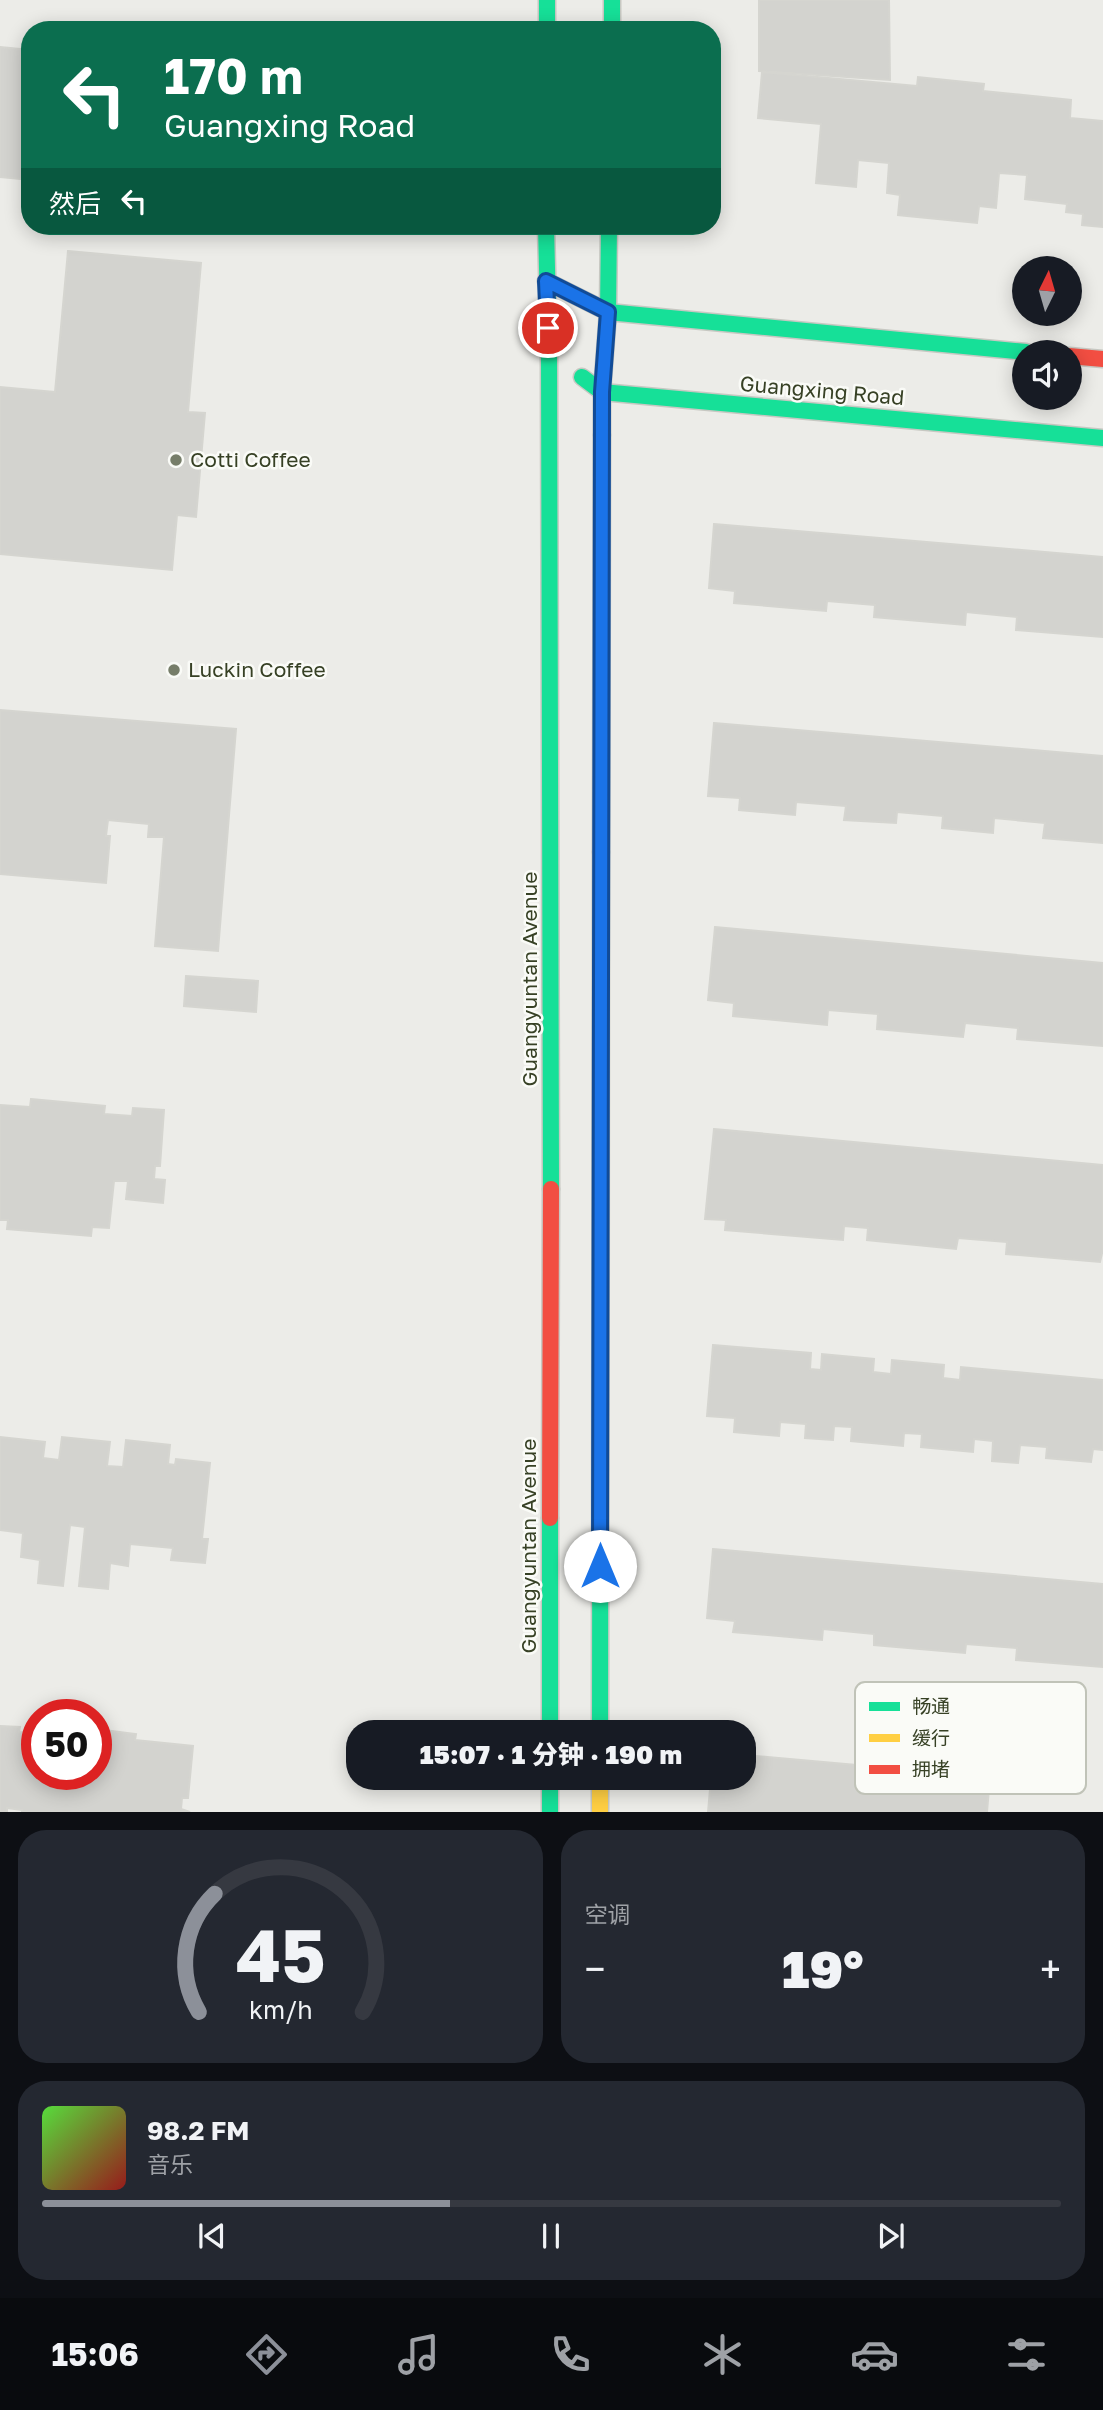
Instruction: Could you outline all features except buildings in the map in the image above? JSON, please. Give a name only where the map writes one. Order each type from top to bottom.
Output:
[{"type":"main road","points":[[547,0],[547,21]]},
{"type":"main road","points":[[612,0],[612,21]]},
{"type":"main road","name":"Guangyuntan Avenue","points":[[546,235],[546,281],[560,360],[550,1720]]},
{"type":"main road","points":[[600,1720],[602,392],[608,312],[609,235]]},
{"type":"main road","points":[[546,281],[608,312],[1012,351]]},
{"type":"main road","points":[[1082,357],[1103,359]]},
{"type":"main road","points":[[560,360],[602,392]]},
{"type":"main road","name":"Guangxing Road","points":[[602,392],[1103,438]]},
{"type":"main road","points":[[550,1790],[550,1811]]},
{"type":"main road","points":[[600,1790],[600,1811]]},
{"type":"traffic: fast","points":[[547,0],[547,21]]},
{"type":"traffic: fast","points":[[612,0],[612,21]]},
{"type":"traffic: fast","points":[[546,235],[549,352],[551,1189]]},
{"type":"traffic: fast","points":[[602,435],[609,235]]},
{"type":"traffic: fast","points":[[546,281],[608,312],[1012,351]]},
{"type":"traffic: fast","points":[[582,377],[602,392],[1103,438]]},
{"type":"traffic: fast","points":[[600,1720],[601,852]]},
{"type":"traffic: fast","points":[[550,1518],[550,1720]]},
{"type":"traffic: fast","points":[[550,1790],[550,1812]]},
{"type":"traffic: slow","points":[[601,852],[602,435]]},
{"type":"traffic: slow","points":[[600,1790],[600,1812]]},
{"type":"traffic: jam","points":[[1082,357],[1103,359]]},
{"type":"traffic: jam","points":[[550,1518],[551,1189]]},
{"type":"place","name":"Cotti Coffee","points":[[176,460]]},
{"type":"place","name":"Luckin Coffee","points":[[174,670]]},
{"type":"route","points":[[548,328],[546,281],[608,312],[602,392],[600,1566]]}]
